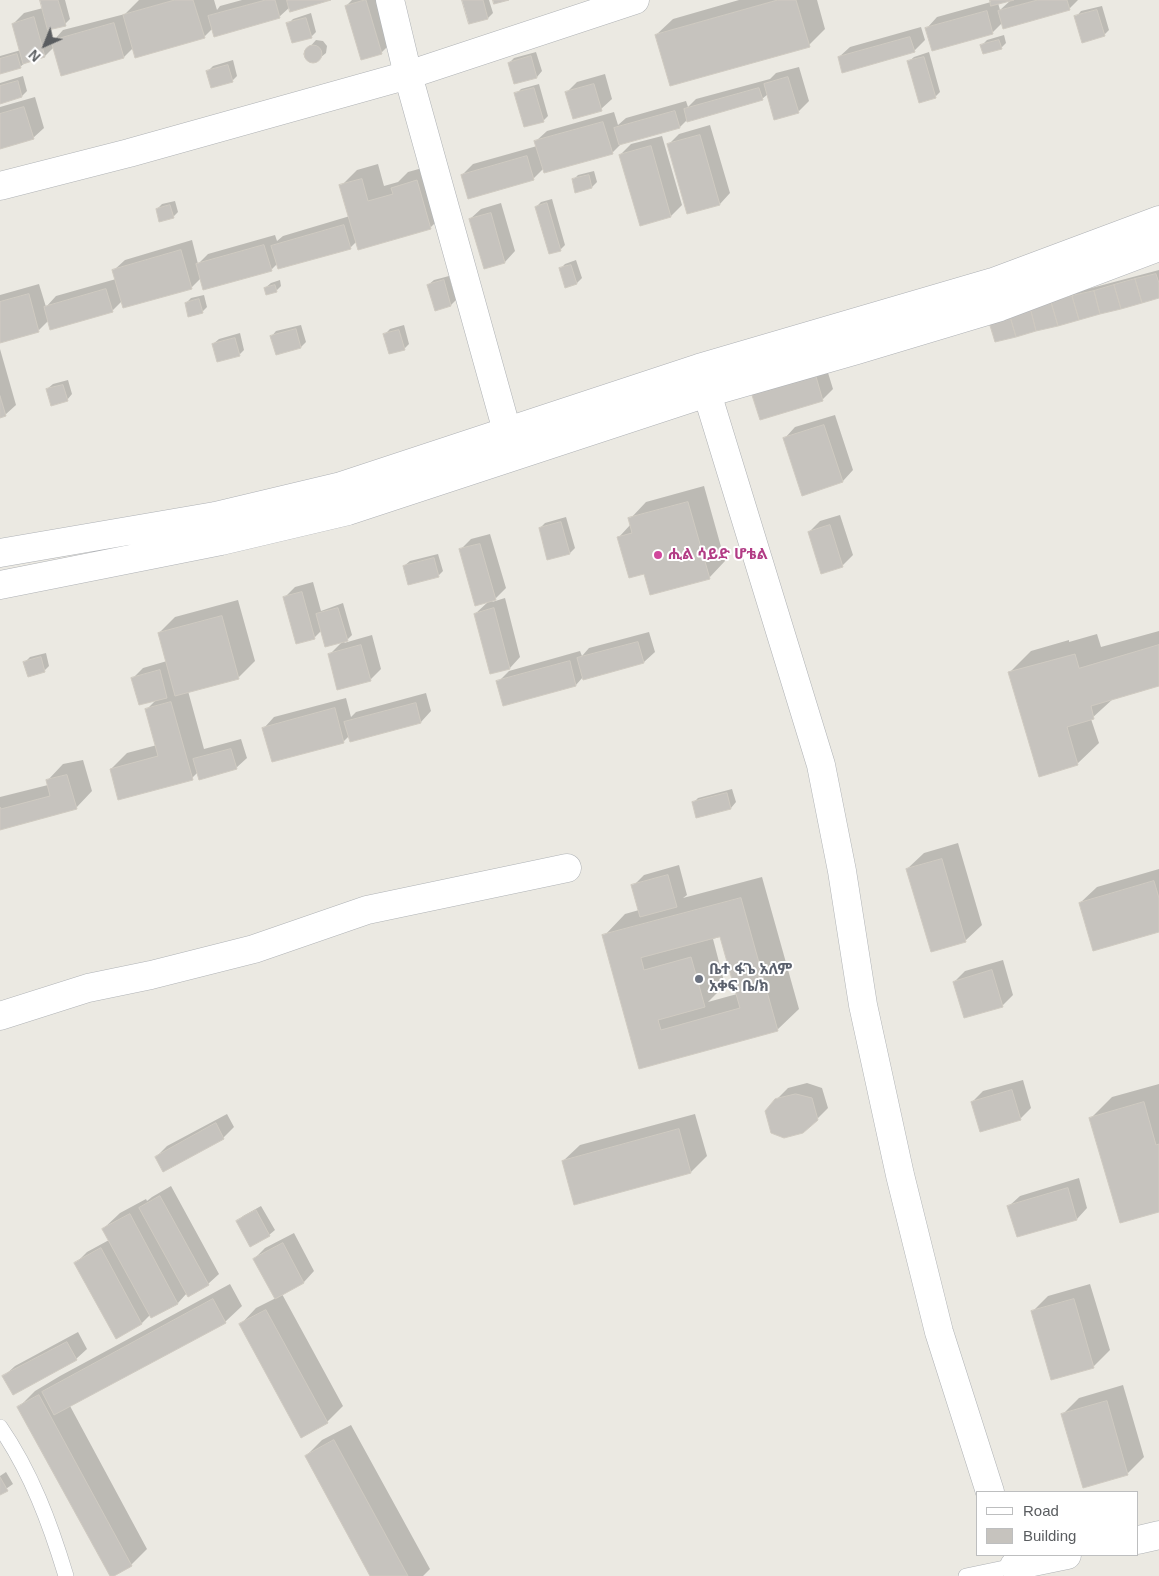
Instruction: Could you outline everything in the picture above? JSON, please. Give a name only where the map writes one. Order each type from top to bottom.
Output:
[{"type":"street","points":[[390,0],[408,75],[507,431]]},
{"type":"street","points":[[0,186],[128,153],[408,75],[596,6],[636,0]]},
{"type":"street","points":[[0,553],[215,516],[341,486],[699,368],[993,282],[1159,220]]},
{"type":"street","points":[[1,582],[221,541],[348,512],[707,393],[1000,307],[1159,247]]},
{"type":"street","points":[[707,393],[821,765],[842,871],[863,1005],[900,1175],[939,1332],[990,1491]]},
{"type":"street","points":[[0,1016],[88,988],[151,975],[254,949],[367,910],[567,868]]},
{"type":"street","points":[[1139,1540],[1159,1535]]},
{"type":"street","points":[[1014,1566],[1062,1556]]},
{"type":"lane","points":[[0,1427],[14,1448],[38,1495],[56,1542],[66,1576]]},
{"type":"lane","points":[[966,1576],[1014,1566]]},
{"type":"building","points":[[40,0],[58,0],[66,26],[48,30]]},
{"type":"building","points":[[175,0],[193,0],[205,38],[135,58],[123,15]]},
{"type":"building","points":[[266,0],[275,0],[280,18],[214,37],[208,16]]},
{"type":"building","points":[[287,0],[331,0],[290,12]]},
{"type":"building","points":[[366,0],[382,54],[361,60],[345,6]]},
{"type":"building","points":[[462,0],[483,0],[488,19],[469,24]]},
{"type":"building","points":[[493,0],[509,0],[494,4]]},
{"type":"building","points":[[778,0],[796,0],[810,47],[670,86],[655,35]]},
{"type":"building","points":[[990,0],[1014,0],[991,6]]},
{"type":"building","points":[[1038,0],[1067,0],[1070,10],[1003,29],[998,11]]},
{"type":"building","points":[[1097,10],[1105,36],[1082,43],[1074,16]]},
{"type":"building","points":[[987,11],[993,34],[932,51],[925,28]]},
{"type":"building","points":[[34,17],[45,57],[23,64],[12,24]]},
{"type":"building","points":[[306,18],[312,38],[292,43],[286,23]]},
{"type":"building","points":[[114,23],[124,58],[61,76],[51,41]]},
{"type":"building","points":[[910,37],[915,52],[842,73],[838,57]]},
{"type":"building","points":[[999,40],[1002,49],[983,54],[980,45]]},
{"type":"building","points":[[309,45],[317,45],[322,50],[320,61],[309,63],[304,58],[304,50]]},
{"type":"building","points":[[17,54],[21,68],[0,74],[0,59]]},
{"type":"building","points":[[531,56],[537,78],[514,84],[508,63]]},
{"type":"building","points":[[924,57],[936,98],[919,103],[907,61]]},
{"type":"building","points":[[228,65],[233,82],[211,88],[206,71]]},
{"type":"building","points":[[788,77],[799,113],[774,120],[764,84]]},
{"type":"building","points":[[18,81],[22,97],[0,104],[0,86]]},
{"type":"building","points":[[594,84],[602,111],[573,119],[565,92]]},
{"type":"building","points":[[534,88],[544,122],[524,127],[514,93]]},
{"type":"building","points":[[759,88],[763,100],[687,122],[684,109]]},
{"type":"building","points":[[24,107],[34,139],[0,149],[0,114]]},
{"type":"building","points":[[675,111],[680,128],[619,145],[614,128]]},
{"type":"building","points":[[603,122],[613,154],[544,173],[534,141]]},
{"type":"building","points":[[700,135],[720,205],[687,214],[667,144]]},
{"type":"building","points":[[651,146],[671,217],[640,226],[619,155]]},
{"type":"building","points":[[527,156],[534,180],[468,199],[461,175]]},
{"type":"building","points":[[589,175],[592,188],[575,193],[572,179]]},
{"type":"building","points":[[362,179],[368,201],[393,194],[391,188],[417,180],[431,229],[358,250],[339,185]]},
{"type":"building","points":[[547,203],[561,251],[549,254],[535,207]]},
{"type":"building","points":[[170,205],[174,218],[159,222],[156,209]]},
{"type":"building","points":[[491,213],[505,263],[484,269],[469,219]]},
{"type":"building","points":[[344,225],[351,249],[278,269],[271,246]]},
{"type":"building","points":[[264,245],[272,271],[203,290],[196,264]]},
{"type":"building","points":[[181,250],[192,289],[123,308],[112,270]]},
{"type":"building","points":[[571,265],[577,284],[565,288],[559,268]]},
{"type":"building","points":[[1156,274],[1159,283],[1159,298],[1142,303],[1135,279]]},
{"type":"building","points":[[1135,279],[1142,303],[1121,309],[1114,285]]},
{"type":"building","points":[[444,280],[451,306],[435,311],[427,285]]},
{"type":"building","points":[[275,285],[277,292],[266,295],[264,288]]},
{"type":"building","points":[[1114,285],[1121,309],[1100,314],[1094,291]]},
{"type":"building","points":[[106,289],[113,312],[50,330],[44,307]]},
{"type":"building","points":[[1094,291],[1100,314],[1079,320],[1072,296]]},
{"type":"building","points":[[29,294],[39,332],[0,343],[0,302]]},
{"type":"building","points":[[1072,296],[1079,320],[1058,326],[1051,302]]},
{"type":"building","points":[[199,299],[203,313],[188,317],[185,303]]},
{"type":"building","points":[[1051,302],[1058,326],[1036,331],[1030,307]]},
{"type":"building","points":[[1030,307],[1036,331],[1016,337],[1009,313]]},
{"type":"building","points":[[1009,313],[1016,337],[995,342],[988,319]]},
{"type":"building","points":[[296,329],[301,348],[276,355],[270,336]]},
{"type":"building","points":[[399,330],[405,350],[389,354],[383,334]]},
{"type":"building","points":[[235,338],[240,356],[217,362],[212,344]]},
{"type":"building","points":[[815,373],[823,401],[760,420],[751,392]]},
{"type":"building","points":[[63,385],[68,401],[51,406],[46,389]]},
{"type":"building","points":[[0,396],[6,416],[0,418]]},
{"type":"building","points":[[824,425],[843,482],[802,496],[783,438]]},
{"type":"building","points":[[688,502],[710,579],[650,595],[644,574],[629,578],[617,537],[632,533],[628,518]]},
{"type":"building","points":[[561,522],[570,554],[547,560],[539,528]]},
{"type":"building","points":[[830,525],[843,567],[821,574],[808,532]]},
{"type":"building","points":[[480,544],[496,600],[475,606],[459,549]]},
{"type":"building","points":[[434,558],[439,577],[408,585],[403,566]]},
{"type":"building","points":[[302,592],[315,639],[296,644],[283,597]]},
{"type":"building","points":[[338,608],[348,641],[325,647],[316,614]]},
{"type":"building","points":[[494,608],[510,669],[490,674],[474,614]]},
{"type":"building","points":[[222,616],[239,679],[175,696],[158,633]]},
{"type":"building","points":[[638,642],[644,663],[583,680],[577,658]]},
{"type":"building","points":[[361,645],[371,681],[337,690],[328,654]]},
{"type":"building","points":[[1159,645],[1159,686],[1091,706],[1094,719],[1067,727],[1078,765],[1039,777],[1008,672],[1075,654],[1079,668]]},
{"type":"building","points":[[41,657],[45,672],[28,677],[23,662]]},
{"type":"building","points":[[570,661],[576,686],[503,706],[496,681]]},
{"type":"building","points":[[160,670],[167,698],[139,705],[131,678]]},
{"type":"building","points":[[171,702],[193,780],[118,800],[110,769],[158,756],[145,709]]},
{"type":"building","points":[[416,703],[421,723],[350,742],[344,722]]},
{"type":"building","points":[[335,708],[344,743],[272,762],[262,728]]},
{"type":"building","points":[[231,749],[237,769],[199,780],[193,759]]},
{"type":"building","points":[[67,775],[77,809],[0,830],[0,807],[1,809],[50,796],[46,780]]},
{"type":"building","points":[[727,793],[731,809],[696,818],[692,802]]},
{"type":"building","points":[[942,859],[966,942],[931,952],[906,869]]},
{"type":"building","points":[[668,875],[677,907],[640,917],[631,885]]},
{"type":"building","points":[[1154,881],[1159,898],[1159,932],[1093,951],[1079,903]]},
{"type":"building","points":[[741,898],[778,1031],[639,1069],[602,935]],"holes":[[[720,937],[740,1008],[661,1030],[658,1020],[705,1007],[691,957],[644,970],[641,958]]]},
{"type":"building","points":[[992,970],[1003,1007],[964,1018],[953,982]]},
{"type":"building","points":[[1012,1090],[1021,1120],[980,1132],[971,1102]]},
{"type":"building","points":[[796,1094],[812,1098],[818,1120],[803,1133],[784,1138],[771,1133],[765,1111],[775,1099]]},
{"type":"building","points":[[1144,1102],[1156,1145],[1159,1144],[1159,1212],[1120,1223],[1089,1118]]},
{"type":"building","points":[[216,1123],[224,1139],[163,1172],[155,1157]]},
{"type":"building","points":[[679,1129],[691,1173],[574,1205],[562,1161]]},
{"type":"building","points":[[1068,1188],[1077,1220],[1017,1237],[1007,1206]]},
{"type":"building","points":[[160,1196],[209,1285],[188,1297],[139,1208]]},
{"type":"building","points":[[256,1210],[270,1236],[250,1247],[236,1221]]},
{"type":"building","points":[[130,1214],[178,1304],[151,1318],[102,1229]]},
{"type":"building","points":[[283,1243],[304,1283],[275,1299],[253,1259]]},
{"type":"building","points":[[101,1248],[142,1324],[116,1339],[74,1263]]},
{"type":"building","points":[[213,1299],[226,1323],[54,1415],[42,1392]]},
{"type":"building","points":[[1074,1299],[1094,1368],[1051,1380],[1031,1311]]},
{"type":"building","points":[[266,1310],[328,1423],[301,1438],[239,1324]]},
{"type":"building","points":[[67,1342],[77,1360],[13,1395],[2,1376]]},
{"type":"building","points":[[39,1395],[132,1566],[114,1576],[110,1576],[17,1407]]},
{"type":"building","points":[[1107,1401],[1128,1475],[1083,1488],[1061,1414]]},
{"type":"building","points":[[334,1440],[408,1576],[370,1576],[305,1456]]},
{"type":"building","points":[[0,1477],[8,1491],[0,1495]]},
{"type":"place","name":"ሒል ሳይድ ሆቴል","points":[[658,555]]},
{"type":"place","name":"ቤተ ፋጌ አለም አቀፍ ቤ/ክ","points":[[699,979]]}]
